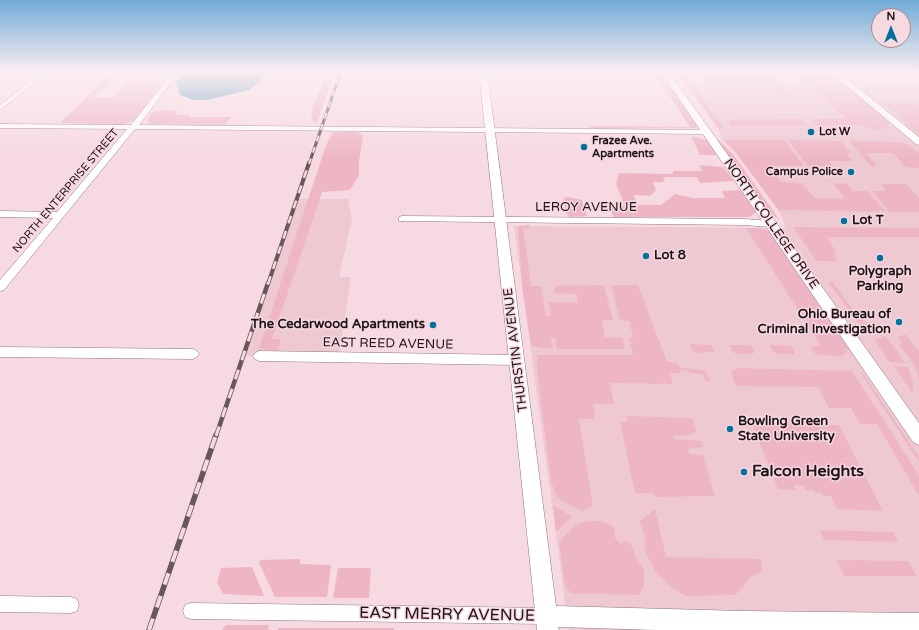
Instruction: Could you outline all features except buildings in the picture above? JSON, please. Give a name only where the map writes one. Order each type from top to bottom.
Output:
[{"type":"street","points":[[0,108],[9,100]]},
{"type":"street","name":"NORTH ENTERPRISE STREET","points":[[0,287],[154,100]]},
{"type":"street","name":"THURSTIN AVENUE","points":[[487,100],[547,623]]},
{"type":"street","name":"NORTH COLLEGE DRIVE","points":[[685,100],[919,437]]},
{"type":"street","points":[[869,100],[919,142]]},
{"type":"street","points":[[0,126],[707,132]]},
{"type":"street","points":[[0,214],[60,215]]},
{"type":"street","name":"LEROY AVENUE","points":[[402,219],[753,222],[770,224]]},
{"type":"street","points":[[0,352],[193,354]]},
{"type":"street","name":"EAST REED AVENUE","points":[[259,356],[516,360]]},
{"type":"street","points":[[0,604],[71,605]]},
{"type":"street","name":"EAST MERRY AVENUE","points":[[192,612],[547,623],[728,622],[919,624]]},
{"type":"shaded area","points":[[83,100],[150,100],[135,120],[122,125],[60,123]]},
{"type":"shaded area","points":[[316,100],[325,100],[317,122],[311,121]]},
{"type":"shaded area","points":[[672,100],[681,100],[697,124],[696,128],[595,129],[587,126],[690,127]]},
{"type":"shaded area","name":"Bowling Green State University","points":[[698,100],[919,100],[919,630],[569,630],[514,226],[786,228],[779,211],[737,154],[723,140],[718,128]]},
{"type":"shaded area","points":[[698,100],[705,100],[707,103],[711,103],[712,105],[707,106],[724,128],[718,128]]},
{"type":"shaded area","points":[[826,100],[863,100],[889,122],[888,128],[873,130],[862,125],[816,125],[810,119],[845,118]]},
{"type":"shaded area","points":[[915,103],[919,106],[919,134],[898,117],[899,115],[882,104]]},
{"type":"shaded area","points":[[162,110],[178,111],[175,115],[190,115],[189,117],[231,117],[224,125],[151,124],[147,121],[152,112]]},
{"type":"shaded area","points":[[802,119],[808,125],[731,126],[727,120]]},
{"type":"shaded area","points":[[333,132],[357,132],[363,136],[359,162],[359,175],[350,190],[322,192],[272,339],[281,339],[278,351],[259,348],[326,145]]},
{"type":"shaded area","points":[[691,136],[707,140],[717,155],[700,155]]},
{"type":"shaded area","points":[[719,140],[733,154],[779,219],[772,215],[764,206],[718,142]]},
{"type":"shaded area","points":[[723,140],[784,140],[804,166],[770,166],[781,182],[802,183],[815,198],[845,199],[834,184],[846,183],[853,191],[867,191],[886,212],[881,210],[880,212],[779,211],[737,154]]},
{"type":"shaded area","points":[[788,140],[840,141],[851,153],[846,153],[852,161],[829,161],[832,166],[808,166]]},
{"type":"shaded area","points":[[849,141],[899,142],[909,145],[919,154],[919,168],[906,167],[893,153],[866,153],[877,166],[872,167]]},
{"type":"shaded area","points":[[700,165],[723,167],[734,181],[700,183],[697,177],[663,177],[665,182],[653,182],[656,190],[650,196],[634,195],[637,205],[661,205],[675,194],[693,198],[725,198],[722,191],[742,190],[756,212],[750,217],[614,217],[608,206],[625,206],[616,184],[619,173],[673,174],[673,171],[702,171]]},
{"type":"shaded area","points":[[881,184],[906,184],[919,198],[919,212],[890,212],[872,191],[886,191]]},
{"type":"shaded area","points":[[569,197],[582,200],[587,216],[570,217],[567,214],[563,202],[564,198]]},
{"type":"shaded area","points":[[297,199],[348,199],[352,219],[339,277],[351,277],[339,358],[243,356]]},
{"type":"shaded area","points":[[529,225],[530,228],[523,228],[531,286],[541,286],[546,316],[550,316],[549,302],[578,303],[577,294],[553,293],[556,286],[604,285],[613,320],[602,320],[605,337],[622,338],[625,349],[557,349],[555,338],[551,338],[553,348],[541,348],[531,345],[522,286],[518,226]]},
{"type":"shaded area","points":[[793,227],[917,228],[919,229],[919,237],[827,237],[835,250],[836,261],[817,261]]},
{"type":"shaded area","points":[[746,228],[760,228],[771,232],[850,348],[845,354],[842,356],[818,355],[813,352],[811,347],[821,346]]},
{"type":"shaded area","points":[[832,281],[856,314],[869,325],[863,329],[828,282]]},
{"type":"shaded area","points":[[611,285],[638,285],[667,362],[675,362],[682,368],[703,370],[706,372],[710,381],[706,381],[703,374],[689,373],[688,371],[680,370],[681,373],[670,373],[673,384],[610,383],[614,404],[593,404],[595,419],[579,419],[593,506],[582,511],[562,501],[556,495],[551,481],[537,372],[537,355],[633,355],[629,338],[633,337],[629,321],[620,320]]},
{"type":"shaded area","points":[[905,334],[919,351],[919,379],[915,366],[899,344],[902,343],[898,337]]},
{"type":"shaded area","points":[[885,336],[905,363],[889,362],[875,340]]},
{"type":"shaded area","points":[[690,344],[712,345],[714,352],[696,353],[691,350]]},
{"type":"shaded area","points":[[730,345],[750,345],[755,352],[752,354],[736,354],[732,351]]},
{"type":"shaded area","points":[[770,345],[791,346],[794,350],[794,354],[776,354],[771,349]]},
{"type":"shaded area","points":[[894,366],[908,367],[913,381],[913,394]]},
{"type":"shaded area","points":[[737,368],[852,371],[919,475],[919,496],[877,424],[860,424],[851,408],[829,408],[818,387],[736,386],[731,372]]},
{"type":"shaded area","points":[[860,372],[865,376],[919,457],[919,462]]},
{"type":"shaded area","points":[[626,416],[692,418],[697,433],[691,433],[691,435],[674,436],[675,439],[701,441],[703,447],[688,449],[689,454],[703,455],[715,496],[654,497],[653,493],[635,493],[620,422],[628,421]]},
{"type":"shaded area","points":[[750,419],[827,420],[829,425],[839,425],[883,511],[837,509],[831,496],[824,496],[822,493],[815,492],[813,490],[806,490],[804,485],[794,485],[795,490],[778,489]]},
{"type":"shaded area","points":[[553,505],[572,517],[556,532]]},
{"type":"shaded area","points":[[655,509],[666,557],[761,559],[763,571],[749,578],[743,588],[735,595],[686,596],[672,588],[655,571],[645,551],[645,537],[640,521]]},
{"type":"shaded area","points":[[589,521],[600,521],[611,525],[614,528],[615,538],[621,544],[625,541],[631,544],[637,560],[644,570],[644,584],[640,595],[571,593],[565,586],[559,542],[577,524]]},
{"type":"shaded area","points":[[820,530],[893,532],[898,542],[824,540]]},
{"type":"shaded area","points":[[300,559],[300,564],[331,565],[327,597],[275,597],[259,563],[260,560]]},
{"type":"shaded area","points":[[837,560],[908,561],[917,576],[844,576]]},
{"type":"shaded area","points":[[252,567],[264,596],[223,594],[217,582],[221,568]]},
{"type":"shaded area","points":[[338,568],[371,568],[369,598],[333,598]]},
{"type":"shaded area","points":[[226,625],[269,625],[268,630],[222,630]]},
{"type":"shaded area","points":[[278,628],[394,628],[394,630],[278,630]]},
{"type":"railway","points":[[309,164],[331,100]]},
{"type":"railway","points":[[268,284],[309,163]]},
{"type":"railway","points":[[216,436],[268,283]]},
{"type":"railway","points":[[149,630],[216,435]]},
{"type":"place","name":"Lot W","points":[[811,132]]},
{"type":"place","name":"Frazee Ave. Apartments","points":[[584,147]]},
{"type":"place","name":"Campus Police","points":[[851,172]]},
{"type":"place","name":"Lot T","points":[[844,221]]},
{"type":"place","name":"Lot 8","points":[[646,256]]},
{"type":"place","name":"Polygraph Parking","points":[[880,258]]},
{"type":"place","name":"Ohio Bureau of Criminal Investigation","points":[[899,322]]},
{"type":"place","name":"The Cedarwood Apartments","points":[[433,325]]},
{"type":"place","name":"Bowling Green State University","points":[[730,429]]},
{"type":"place","name":"Falcon Heights","points":[[744,472]]}]
